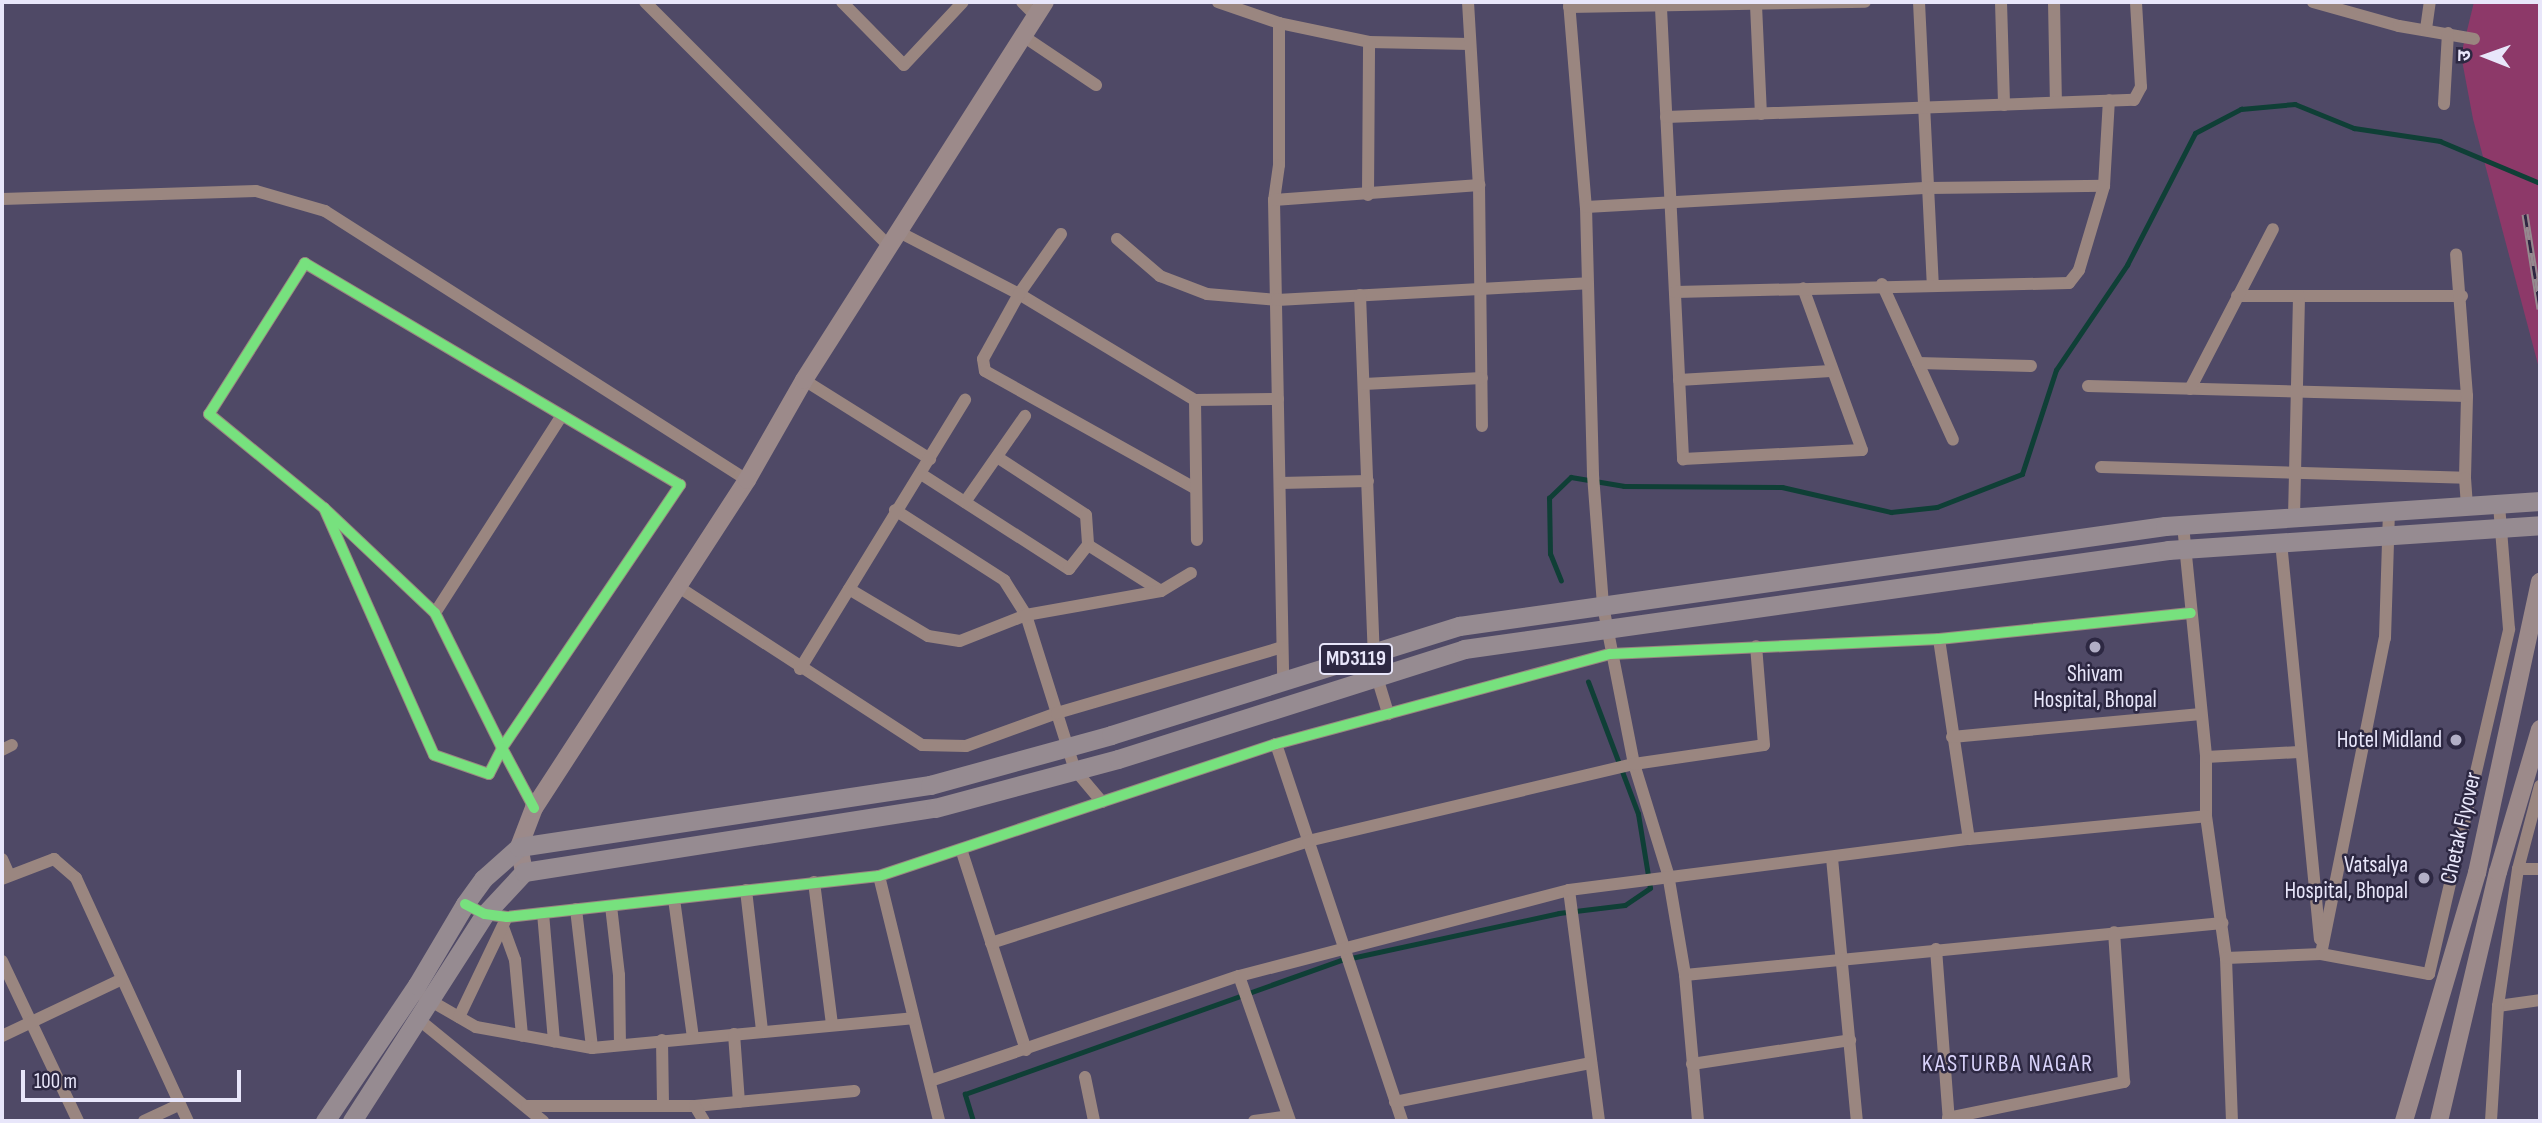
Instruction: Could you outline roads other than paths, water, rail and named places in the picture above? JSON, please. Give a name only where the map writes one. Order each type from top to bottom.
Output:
[{"type":"main road","name":"MD3119","points":[[519,847],[930,785],[1283,681],[1459,625],[2183,525],[2540,501]]},
{"type":"main road","name":"MD3119","points":[[524,872],[935,808],[1075,770],[1464,649],[2185,549],[2389,533],[2540,525]]},
{"type":"main road","points":[[352,1121],[417,1018],[421,995],[465,904],[483,879],[519,847]]},
{"type":"main road","points":[[325,1121],[485,914],[524,872]]},
{"type":"street","points":[[645,2],[894,239],[1019,294],[1195,400],[1278,399]]},
{"type":"street","points":[[842,2],[904,65],[963,2]]},
{"type":"street","points":[[524,872],[519,847],[534,808],[747,480],[804,380],[1040,9],[1022,2]]},
{"type":"street","points":[[1218,2],[1279,23],[1369,42],[1470,44]]},
{"type":"street","points":[[1468,2],[1479,185],[1482,426]]},
{"type":"street","points":[[1698,1121],[1685,975],[1668,874],[1634,764],[1610,654],[1603,606],[1595,512],[1586,207],[1569,4],[1661,8],[1866,2]]},
{"type":"street","points":[[1919,2],[1933,285]]},
{"type":"street","points":[[2001,2],[2004,104]]},
{"type":"street","points":[[2054,2],[2056,103]]},
{"type":"street","points":[[1666,117],[2134,100],[2141,87],[2136,2]]},
{"type":"street","points":[[2313,2],[2399,26],[2474,39]]},
{"type":"street","points":[[2426,29],[2430,2]]},
{"type":"street","points":[[1756,5],[1761,114]]},
{"type":"street","points":[[1661,8],[1683,459],[1862,450],[1803,288]]},
{"type":"street","points":[[1279,23],[1279,165],[1274,200],[1283,681]]},
{"type":"street","points":[[2444,104],[2448,33]]},
{"type":"street","points":[[1023,36],[1096,85]]},
{"type":"street","points":[[1368,195],[1369,42]]},
{"type":"street","points":[[1675,292],[1882,284],[2070,283],[2080,270],[2104,186],[2109,100]]},
{"type":"street","points":[[1274,200],[1479,185]]},
{"type":"street","points":[[1586,207],[1670,205],[1928,188],[2104,186]]},
{"type":"street","points":[[2,199],[257,191],[326,211],[747,480]]},
{"type":"street","points":[[2190,389],[2273,229]]},
{"type":"street","points":[[1060,234],[1019,294],[984,359],[985,370],[1194,488]]},
{"type":"street","points":[[1117,239],[1160,276],[1185,289],[1277,300],[1482,286],[1588,283]]},
{"type":"street","points":[[2456,254],[2462,296],[2467,396],[2467,506]]},
{"type":"street","points":[[324,508],[434,755],[489,774],[502,748],[680,485],[305,263],[209,414],[324,508],[435,613],[502,748],[534,808]]},
{"type":"street","points":[[1882,284],[1953,440]]},
{"type":"street","points":[[1360,295],[1374,653]]},
{"type":"street","points":[[2237,296],[2462,296]]},
{"type":"street","points":[[2294,517],[2299,390],[2298,296]]},
{"type":"street","points":[[1918,363],[2031,366]]},
{"type":"street","points":[[1679,380],[1831,371]]},
{"type":"street","points":[[1364,384],[1482,378]]},
{"type":"street","points":[[804,380],[930,459]]},
{"type":"street","points":[[2088,386],[2467,396]]},
{"type":"street","points":[[800,669],[895,510],[921,474],[965,400]]},
{"type":"street","points":[[1195,400],[1194,488],[1197,540]]},
{"type":"street","points":[[435,613],[562,415]]},
{"type":"street","points":[[965,502],[1025,416]]},
{"type":"street","points":[[921,474],[1069,569],[1088,545],[1086,515],[997,457]]},
{"type":"street","points":[[2101,467],[2296,475],[2465,478]]},
{"type":"street","points":[[1280,483],[1367,481]]},
{"type":"street","points":[[2226,958],[2321,954],[2429,974],[2509,629],[2499,504]]},
{"type":"street","points":[[895,510],[1004,580],[1026,615],[1075,770],[1102,802]]},
{"type":"street","points":[[2321,954],[2385,638],[2389,511]]},
{"type":"street","points":[[2183,525],[2206,757],[2206,816],[2226,958],[2232,1121]]},
{"type":"street","points":[[2281,542],[2299,752],[2321,954]]},
{"type":"street","points":[[1088,545],[1161,591]]},
{"type":"street","points":[[849,589],[928,636],[960,641],[1026,615],[1161,591],[1191,573]]},
{"type":"street","name":"Chetak Flyover","points":[[2404,1121],[2477,873],[2540,582]]},
{"type":"street","points":[[677,586],[800,669],[922,746],[966,746],[1057,713],[1282,647]]},
{"type":"street","points":[[465,904],[505,922],[543,913],[879,876],[962,852],[1276,744],[1610,654],[1939,639],[2191,613]]},
{"type":"street","points":[[1939,639],[1969,839]]},
{"type":"street","points":[[992,943],[1308,841],[1634,764],[1764,745],[1756,646]]},
{"type":"street","points":[[1377,677],[1388,714]]},
{"type":"street","points":[[1952,737],[2201,714]]},
{"type":"street","name":"Chetak Flyover","points":[[2439,1121],[2498,872],[2540,729]]},
{"type":"street","points":[[1276,744],[1402,1121]]},
{"type":"street","points":[[2206,757],[2299,752]]},
{"type":"street","points":[[2491,1121],[2498,1006],[2518,869],[2540,786]]},
{"type":"street","points":[[930,1081],[1026,1051],[1074,1029],[1239,976],[1569,890],[1668,874],[1832,858],[1969,839],[2206,816]]},
{"type":"street","points":[[962,852],[1026,1051]]},
{"type":"street","points":[[1832,858],[1850,1040],[1852,1120]]},
{"type":"street","points":[[2,859],[6,877],[54,859],[76,878],[120,980],[188,1121]]},
{"type":"street","points":[[2518,869],[2540,870]]},
{"type":"street","points":[[879,876],[939,1121]]},
{"type":"street","points":[[814,882],[832,1026]]},
{"type":"street","points":[[746,890],[762,1031]]},
{"type":"street","points":[[1569,890],[1599,1121]]},
{"type":"street","points":[[674,899],[693,1037]]},
{"type":"street","points":[[611,906],[620,1045]]},
{"type":"street","points":[[576,909],[592,1048]]},
{"type":"street","points":[[543,913],[554,1042]]},
{"type":"street","points":[[459,1017],[505,922]]},
{"type":"street","points":[[505,922],[515,960],[522,1036]]},
{"type":"street","points":[[1685,975],[2222,923]]},
{"type":"street","points":[[1936,949],[1948,1120],[2124,1082],[2114,932]]},
{"type":"street","points":[[2,961],[78,1121]]},
{"type":"street","points":[[1239,976],[1289,1119],[1254,1121]]},
{"type":"street","points":[[2,1035],[120,980]]},
{"type":"street","points":[[421,995],[476,1027],[592,1048],[913,1018]]},
{"type":"street","points":[[2498,1006],[2540,1000]]},
{"type":"street","points":[[417,1018],[543,1121]]},
{"type":"street","points":[[734,1034],[739,1102]]},
{"type":"street","points":[[662,1040],[663,1104]]},
{"type":"street","points":[[1692,1064],[1850,1040]]},
{"type":"street","points":[[1395,1102],[1591,1063]]},
{"type":"street","points":[[1084,1077],[1094,1121]]},
{"type":"street","points":[[527,1106],[695,1106],[854,1091]]},
{"type":"street","points":[[144,1121],[178,1105]]},
{"type":"street","points":[[695,1106],[704,1121]]},
{"type":"waterway","points":[[1561,581],[1550,554],[1549,498],[1571,477],[1624,486],[1782,487],[1891,512],[1937,507],[2022,474],[2056,370],[2127,265],[2195,133],[2241,109],[2295,104],[2354,128],[2440,141],[2540,183]]},
{"type":"waterway","points":[[973,1121],[965,1094],[1342,960],[1559,913],[1625,905],[1650,888],[1638,814],[1588,682]]},
{"type":"railway","points":[[2525,214],[2540,309]]},
{"type":"place","name":"Shivam Hospital, Bhopal","points":[[2095,647]]},
{"type":"place","name":"Hotel Midland","points":[[2456,740]]},
{"type":"place","name":"Vatsalya Hospital, Bhopal","points":[[2424,878]]},
{"type":"district","name":"KASTURBA NAGAR","points":[[2008,1064]]}]
